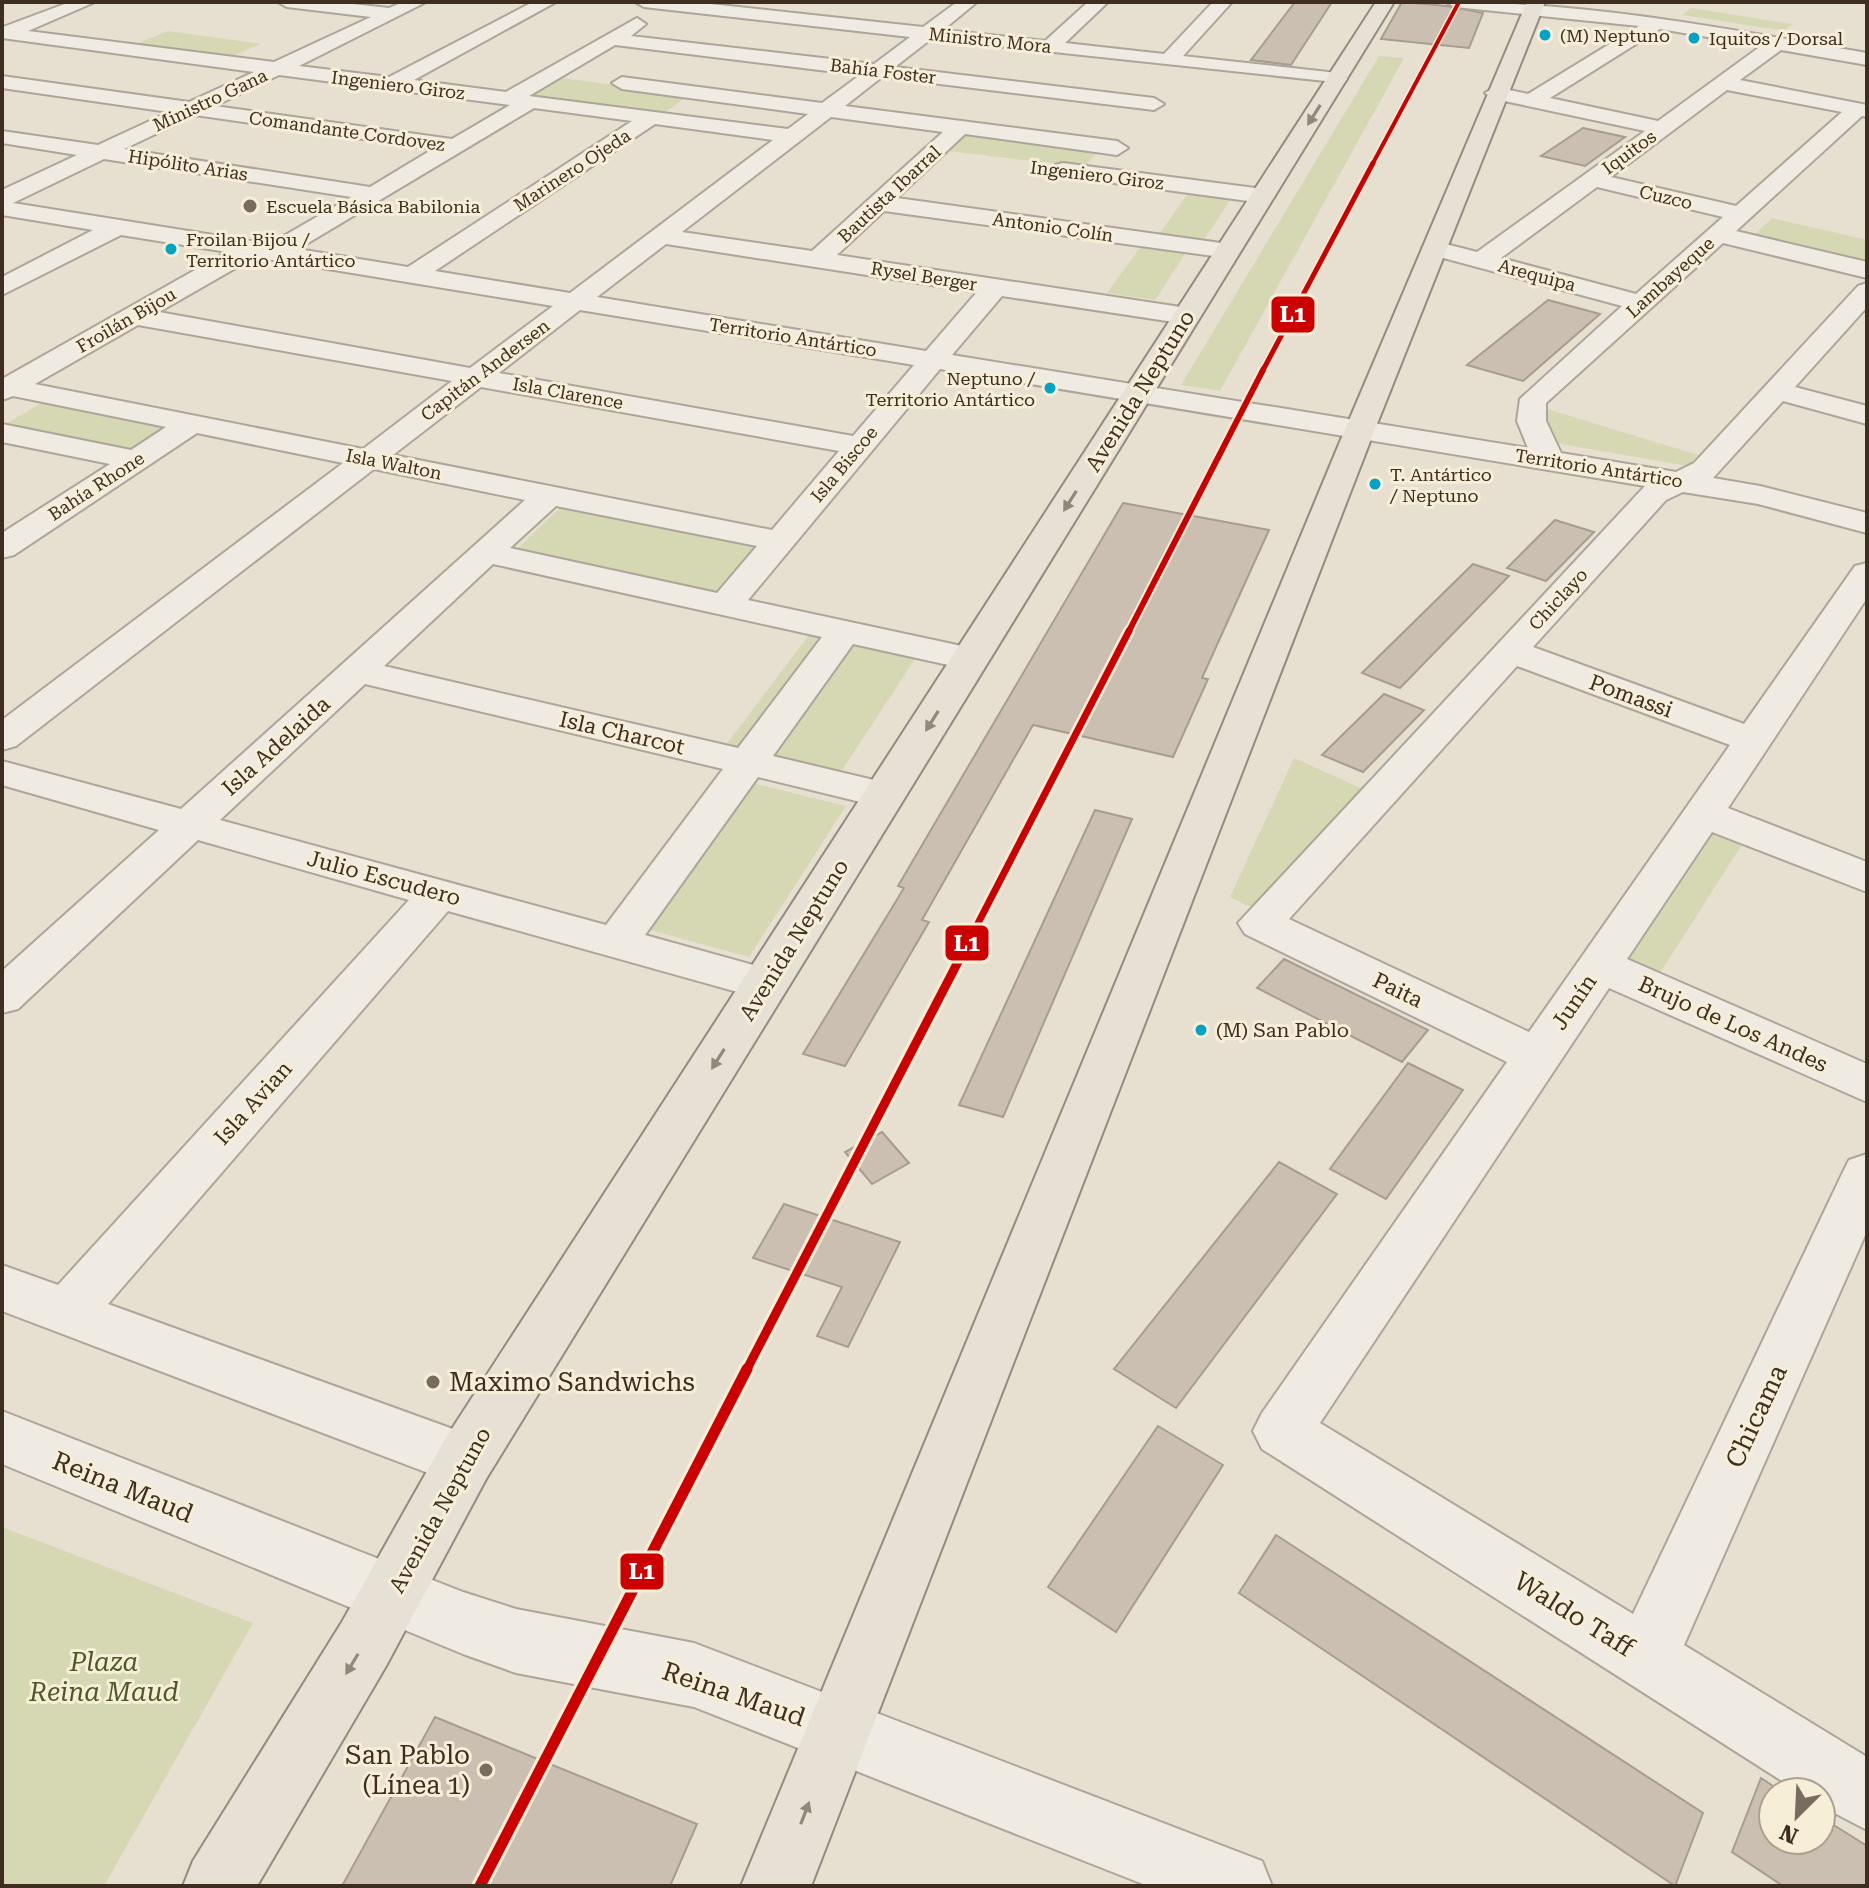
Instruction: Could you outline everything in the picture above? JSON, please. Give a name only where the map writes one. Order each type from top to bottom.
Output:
[{"type":"main road","name":"Avenida Neptuno","points":[[218,1886],[391,1596],[465,1460],[1385,2]]},
{"type":"main road","points":[[776,1886],[1434,248],[1513,97],[1534,6]]},
{"type":"street","points":[[3,34],[86,2]]},
{"type":"street","points":[[287,2],[392,14]]},
{"type":"street","name":"Ministro Gana","points":[[2,199],[417,2]]},
{"type":"street","points":[[392,84],[547,2]]},
{"type":"street","name":"Ministro Mora","points":[[644,2],[1337,79]]},
{"type":"street","points":[[805,20],[833,2]]},
{"type":"street","name":"Capitán Andersen","points":[[2,738],[968,2]]},
{"type":"street","points":[[1049,47],[1099,2]]},
{"type":"street","points":[[1095,174],[1154,104],[1179,62],[1223,2]]},
{"type":"street","points":[[1455,2],[1534,6],[1867,59]]},
{"type":"street","name":"Froilán Bijou","points":[[4,398],[134,316],[373,194],[455,146],[552,74],[670,5]]},
{"type":"street","points":[[58,13],[104,19]]},
{"type":"street","points":[[1513,97],[1656,23]]},
{"type":"street","name":"Ingeniero Giroz","points":[[3,34],[792,136]]},
{"type":"street","name":"Bahía Foster","points":[[612,39],[1154,104]]},
{"type":"street","name":"Ingeniero Giroz","points":[[291,43],[322,47]]},
{"type":"street","name":"Iquitos","points":[[1481,261],[1777,44]]},
{"type":"street","name":"Ingeniero Giroz","points":[[552,74],[961,127],[1127,137]]},
{"type":"street","name":"Comandante Cordovez","points":[[2,82],[455,146]]},
{"type":"street","points":[[1723,83],[1863,110]]},
{"type":"street","points":[[1513,97],[1662,128]]},
{"type":"street","name":"Lambayeque","points":[[1550,461],[1529,415],[1530,402],[1863,110]]},
{"type":"street","name":"Marinero Ojeda","points":[[412,275],[651,118]]},
{"type":"street","name":"Bautista Ibarral","points":[[817,260],[961,127]]},
{"type":"street","name":"Hipólito Arias","points":[[2,137],[373,194]]},
{"type":"street","points":[[932,154],[962,158]]},
{"type":"street","name":"Ingeniero Giroz","points":[[1036,167],[1263,196]]},
{"type":"street","name":"Cuzco","points":[[1592,179],[1741,214]]},
{"type":"street","points":[[1089,301],[1177,185]]},
{"type":"street","name":"Antonio Colín","points":[[879,203],[1228,251]]},
{"type":"street","name":"Territorio Antártico","points":[[2,208],[1682,482],[1787,500],[1867,523]]},
{"type":"street","points":[[2,287],[117,227]]},
{"type":"street","points":[[1718,234],[1867,270]]},
{"type":"street","name":"Rysel Berger","points":[[661,236],[1187,316]]},
{"type":"street","name":"Arequipa","points":[[1434,248],[1641,303]]},
{"type":"street","name":"Isla Biscoe","points":[[725,605],[995,287]]},
{"type":"street","name":"Chiclayo","points":[[1260,923],[1655,493],[1705,470],[1867,291]]},
{"type":"street","name":"Isla Clarence","points":[[134,316],[860,446]]},
{"type":"street","points":[[1834,328],[1867,336]]},
{"type":"street","points":[[1777,391],[1867,415]]},
{"type":"street","name":"Isla Walton","points":[[4,398],[40,394],[779,541]]},
{"type":"street","name":"Bahía Rhone","points":[[2,548],[191,424]]},
{"type":"street","points":[[2,433],[136,460]]},
{"type":"street","name":"Isla Adelaida","points":[[2,997],[549,495]]},
{"type":"street","points":[[486,553],[971,659]]},
{"type":"street","name":"Junín","points":[[1282,1431],[1867,573]]},
{"type":"street","points":[[617,942],[844,631]]},
{"type":"street","name":"Pomassi","points":[[1510,651],[1753,740]]},
{"type":"street","name":"Isla Charcot","points":[[358,671],[885,795]]},
{"type":"street","name":"Julio Escudero","points":[[2,773],[766,984]]},
{"type":"street","points":[[1703,813],[1867,878]]},
{"type":"street","name":"Isla Avian","points":[[68,1312],[439,893]]},
{"type":"street","name":"Paita","points":[[1260,923],[1537,1056]]},
{"type":"street","name":"Brujo de Los Andes","points":[[1599,965],[1867,1084]]},
{"type":"street","name":"Chicama","points":[[1645,1659],[1867,1174]]},
{"type":"street","points":[[2,1288],[465,1460]]},
{"type":"street","name":"Waldo Taff","points":[[1282,1431],[1867,1796]]},
{"type":"street","name":"Reina Maud","points":[[2,1437],[391,1596],[516,1641],[694,1675],[1237,1886]]},
{"type":"green space","points":[[1691,8],[1792,24],[1784,31],[1683,15]]},
{"type":"green space","points":[[168,31],[261,44],[230,57],[136,44]]},
{"type":"green space","points":[[1379,56],[1404,58],[1220,391],[1181,385]]},
{"type":"green space","points":[[562,78],[690,95],[659,116],[527,98]]},
{"type":"green space","points":[[966,132],[1100,148],[1085,167],[948,151]]},
{"type":"green space","points":[[1189,192],[1232,197],[1204,240],[1159,234]]},
{"type":"green space","points":[[1772,218],[1867,240],[1867,262],[1753,236]]},
{"type":"green space","points":[[1142,245],[1187,251],[1155,300],[1107,293]]},
{"type":"green space","points":[[45,401],[169,425],[131,451],[4,425]]},
{"type":"green space","points":[[1544,408],[1698,455],[1688,466],[1555,443],[1542,412]]},
{"type":"green space","points":[[561,507],[764,546],[718,595],[515,551]]},
{"type":"green space","points":[[812,631],[919,653],[840,773],[725,746]]},
{"type":"green space","points":[[1294,758],[1365,790],[1251,907],[1230,897]]},
{"type":"green space","points":[[728,777],[846,806],[749,957],[621,922]]},
{"type":"green space","points":[[1705,828],[1743,843],[1660,973],[1619,955]]},
{"type":"green space","name":"Plaza Reina Maud","points":[[2,1527],[253,1623],[104,1886],[2,1886]]},
{"type":"building","points":[[1295,2],[1332,2],[1291,65],[1251,60]]},
{"type":"building","points":[[1402,2],[1483,13],[1469,48],[1381,39]]},
{"type":"building","points":[[1583,128],[1625,137],[1585,166],[1541,156]]},
{"type":"building","points":[[1548,300],[1600,314],[1523,381],[1467,365]]},
{"type":"building","points":[[1123,503],[1269,530],[1202,678],[1208,679],[1173,757],[1033,725],[922,920],[929,922],[845,1066],[803,1054],[904,888],[898,886]]},
{"type":"building","points":[[1555,520],[1594,532],[1546,581],[1507,568]]},
{"type":"building","points":[[1473,564],[1509,576],[1400,688],[1362,673]]},
{"type":"building","points":[[1384,694],[1424,710],[1363,772],[1322,755]]},
{"type":"building","points":[[1095,810],[1132,819],[1003,1117],[959,1105]]},
{"type":"building","points":[[1284,959],[1428,1030],[1402,1062],[1257,988]]},
{"type":"building","points":[[1408,1063],[1463,1090],[1386,1199],[1330,1169]]},
{"type":"building","points":[[882,1132],[909,1163],[872,1184],[845,1152]]},
{"type":"building","points":[[1279,1162],[1337,1194],[1176,1408],[1114,1369]]},
{"type":"building","points":[[784,1204],[900,1242],[848,1347],[817,1336],[842,1287],[753,1258]]},
{"type":"building","points":[[1158,1426],[1223,1465],[1116,1632],[1048,1587]]},
{"type":"building","points":[[1276,1535],[1703,1813],[1675,1886],[1239,1593]]},
{"type":"building","name":"San Pablo (Línea 1)","points":[[435,1717],[697,1824],[670,1886],[342,1886]]},
{"type":"building","points":[[1757,1788],[1757,1856],[1837,1856],[1837,1827],[1867,1846],[1867,1886],[1783,1886],[1732,1852]]},
{"type":"transit line","name":"L1","points":[[480,1886],[1254,388],[1459,2]]},
{"type":"place","name":"(M) Neptuno","points":[[1545,35]]},
{"type":"place","name":"Iquitos / Dorsal","points":[[1694,38]]},
{"type":"place","name":"Escuela Básica Babilonia","points":[[250,206]]},
{"type":"place","name":"Froilan Bijou / Territorio Antártico","points":[[171,249]]},
{"type":"place","name":"Neptuno / Territorio Antártico","points":[[1050,388]]},
{"type":"place","name":"T. Antártico / Neptuno","points":[[1375,484]]},
{"type":"place","name":"(M) San Pablo","points":[[1201,1030]]},
{"type":"place","name":"Maximo Sandwichs","points":[[433,1382]]},
{"type":"place","name":"San Pablo (Línea 1)","points":[[486,1770]]}]
